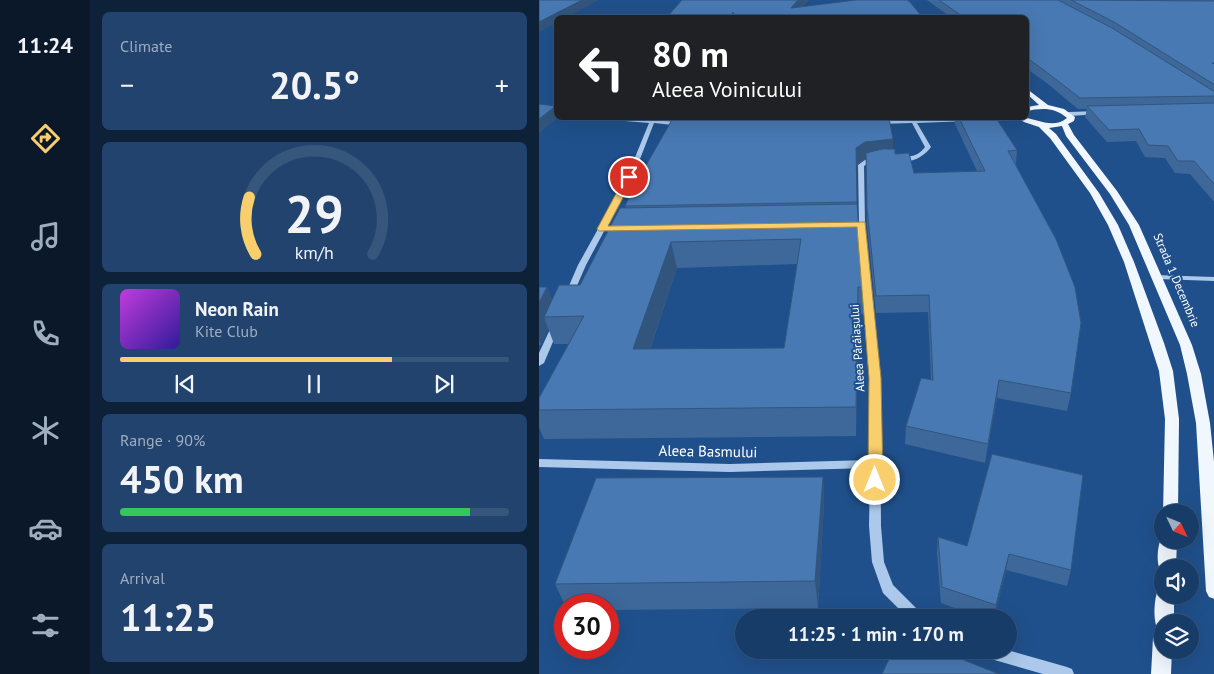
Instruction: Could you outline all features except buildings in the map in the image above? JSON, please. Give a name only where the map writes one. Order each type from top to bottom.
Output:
[{"type":"main road","points":[[1029,93],[1046,107]]},
{"type":"main road","points":[[1029,107],[1046,107],[1059,110],[1066,119],[1040,124]]},
{"type":"main road","name":"Strada 1 Decembrie","points":[[1066,119],[1070,136],[1113,192],[1134,225],[1186,345],[1194,374],[1203,423],[1214,592]]},
{"type":"main road","points":[[1029,120],[1040,124],[1053,136],[1094,193],[1113,224],[1158,343],[1166,371],[1172,419],[1173,467],[1171,504]]},
{"type":"main road","points":[[1161,674],[1162,659]]},
{"type":"street","points":[[1066,119],[1106,113]]},
{"type":"street","points":[[632,120],[691,125]]},
{"type":"street","points":[[876,122],[971,120]]},
{"type":"street","points":[[567,301],[582,265],[629,177],[652,122]]},
{"type":"street","name":"Aleea Pârâiașului","points":[[908,609],[888,589],[878,562],[875,526],[875,378],[861,224],[863,211],[861,166],[867,161],[905,160],[925,153],[927,147],[914,122]]},
{"type":"street","points":[[852,224],[861,224]]},
{"type":"street","points":[[602,229],[611,229]]},
{"type":"street","points":[[1158,277],[1214,279]]},
{"type":"street","points":[[539,363],[559,318]]},
{"type":"street","name":"Aleea Basmului","points":[[539,463],[730,468],[876,464]]},
{"type":"street","points":[[1015,659],[1067,674]]},
{"type":"route","points":[[629,177],[602,229],[861,224],[875,378],[875,480]]}]
